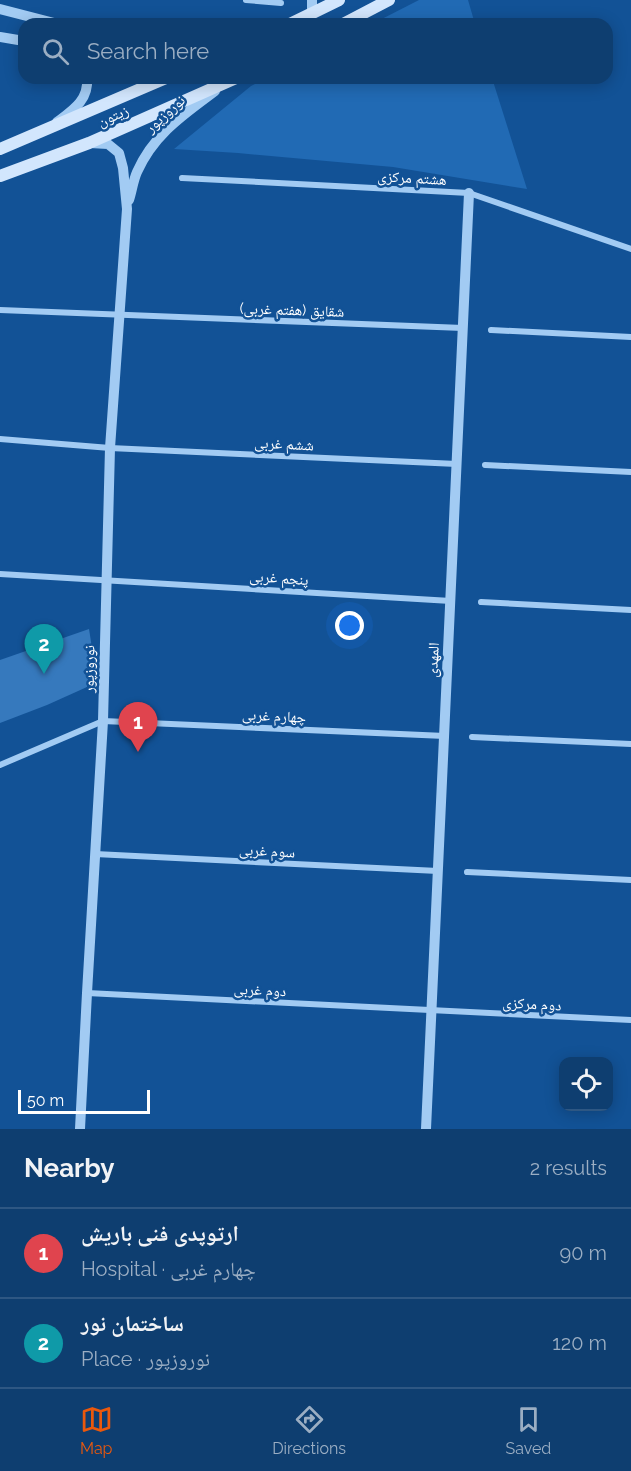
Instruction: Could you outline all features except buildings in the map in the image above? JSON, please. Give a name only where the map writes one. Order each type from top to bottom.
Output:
[{"type":"main road","points":[[303,18],[339,0]]},
{"type":"main road","points":[[354,18],[389,0]]},
{"type":"main road","name":"زیتون","points":[[0,149],[152,84]]},
{"type":"main road","name":"زیتون","points":[[0,176],[89,143],[223,84]]},
{"type":"street","points":[[246,0],[281,3]]},
{"type":"street","points":[[312,0],[312,14]]},
{"type":"street","points":[[0,9],[35,18]]},
{"type":"street","points":[[0,37],[18,40]]},
{"type":"street","points":[[50,127],[78,106],[85,97],[88,84]]},
{"type":"street","name":"نوروزپور","points":[[127,209],[136,174],[149,149],[168,127],[226,84]]},
{"type":"street","name":"نوروزپور","points":[[80,1129],[103,721],[110,448],[127,209],[123,168],[119,153],[108,144],[89,143]]},
{"type":"street","name":"هشتم مرکزی","points":[[182,178],[469,193],[631,249]]},
{"type":"street","name":"المهدی","points":[[426,1129],[469,193]]},
{"type":"street","name":"شقایق (هفتم غربی)","points":[[0,310],[463,328]]},
{"type":"street","points":[[491,330],[631,337]]},
{"type":"street","name":"ششم غربی","points":[[0,439],[110,448],[457,464]]},
{"type":"street","points":[[485,465],[631,472]]},
{"type":"street","name":"پنجم غربی","points":[[0,574],[451,601]]},
{"type":"street","points":[[481,602],[631,610]]},
{"type":"street","points":[[0,765],[103,721]]},
{"type":"street","name":"چهارم غربی","points":[[103,721],[445,736]]},
{"type":"street","points":[[472,737],[631,744]]},
{"type":"street","name":"سوم غربی","points":[[95,854],[438,871]]},
{"type":"street","points":[[467,872],[631,880]]},
{"type":"street","name":"دوم غربی","points":[[87,993],[432,1011]]},
{"type":"street","name":"دوم مرکزی","points":[[432,1011],[631,1020]]},
{"type":"shaded area","points":[[419,0],[468,0],[473,18],[384,18]]},
{"type":"shaded area","points":[[255,84],[494,84],[527,189],[393,167],[174,149]]},
{"type":"place","name":"ساختمان نور","points":[[44,674]]},
{"type":"place","name":"ارتوپدی فنی باریش","points":[[138,752]]}]
